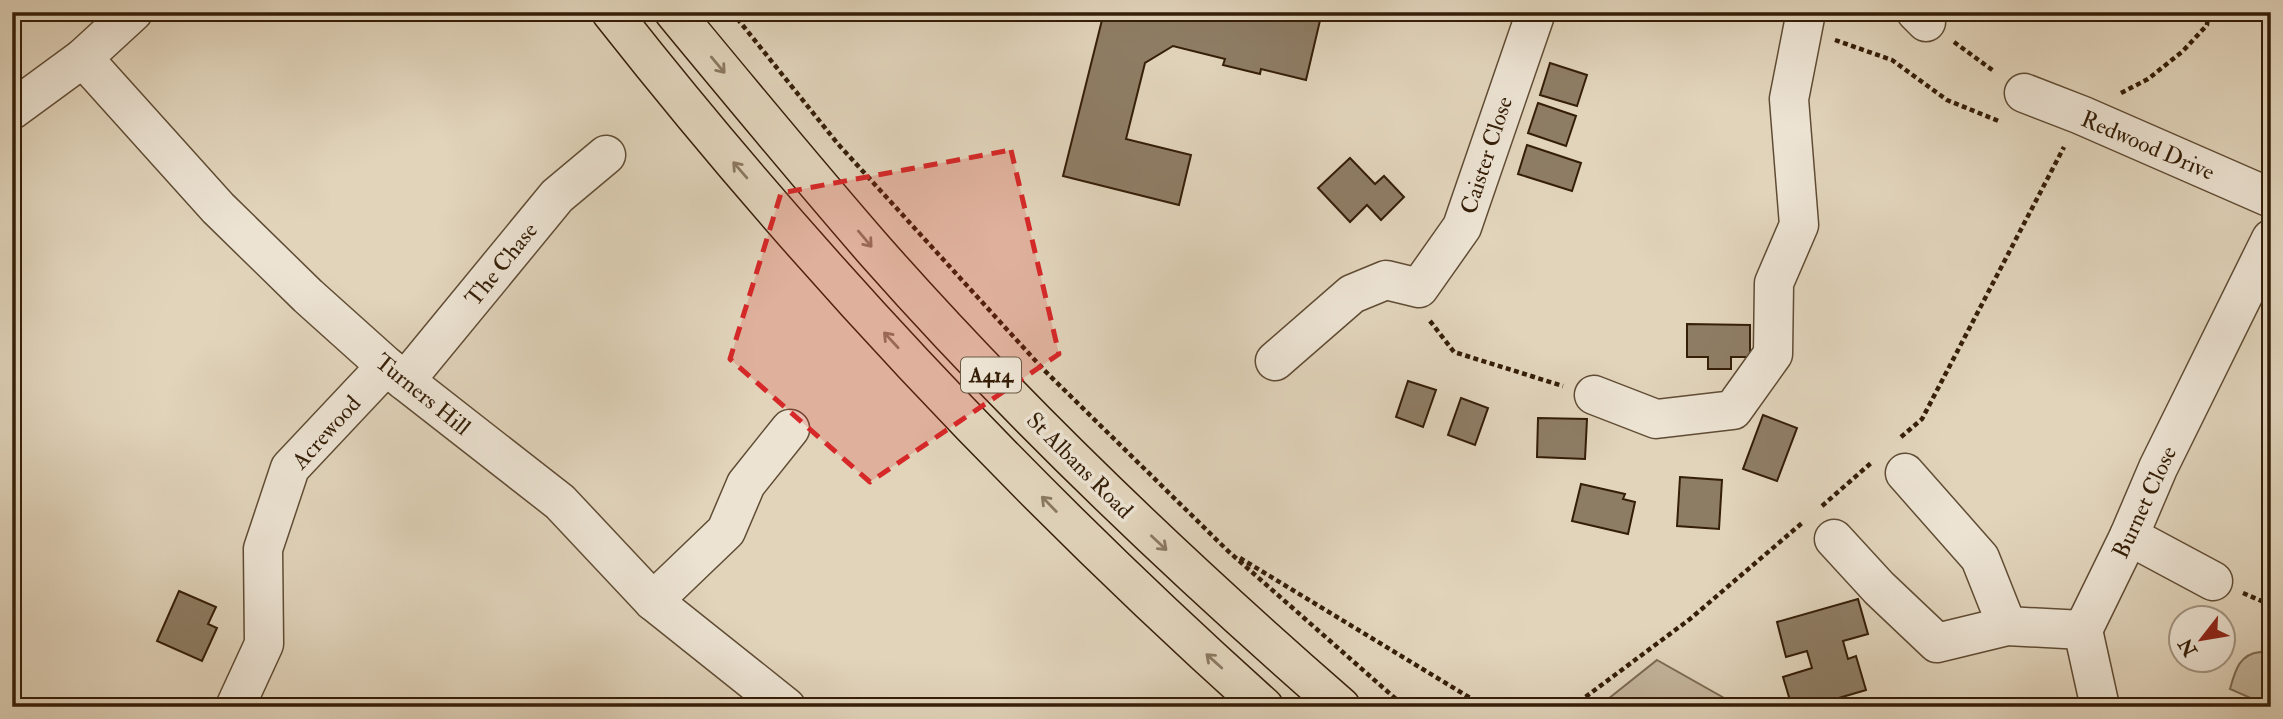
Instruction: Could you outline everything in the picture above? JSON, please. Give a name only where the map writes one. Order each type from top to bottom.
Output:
[{"type":"main road","name":"A414","points":[[611,12],[719,146],[842,287],[928,380],[1077,532],[1264,707]]},
{"type":"main road","name":"St Albans Road","points":[[674,12],[876,252],[963,347],[1108,495],[1238,617],[1341,707]]},
{"type":"street","points":[[12,110],[83,58],[132,12]]},
{"type":"street","name":"Caister Close","points":[[1419,288],[1462,227],[1536,12]]},
{"type":"street","points":[[1594,395],[1656,419],[1733,411],[1773,354],[1774,283],[1799,225],[1789,99],[1805,22]]},
{"type":"street","name":"Turners Hill","points":[[83,58],[218,208],[308,296],[396,374],[560,502],[653,601],[771,702]]},
{"type":"street","name":"Redwood Drive","points":[[2017,109],[2081,115],[2271,198]]},
{"type":"street","name":"The Chase","points":[[396,374],[557,196],[606,155]]},
{"type":"street","name":"Burnet Close","points":[[2083,630],[2129,536],[2158,468],[2271,239]]},
{"type":"street","points":[[1275,360],[1352,294],[1386,281],[1419,288]]},
{"type":"street","name":"Acrewood","points":[[235,707],[264,644],[262,549],[290,468],[396,374]]},
{"type":"street","points":[[653,601],[726,531],[746,485],[790,429]]},
{"type":"street","points":[[1895,455],[1980,558],[2007,626]]},
{"type":"street","points":[[1819,523],[1879,588],[1937,643],[2007,626],[2083,630],[2100,707]]},
{"type":"street","points":[[2129,536],[2213,581]]},
{"type":"path","points":[[732,12],[838,144],[1043,369],[1228,551],[1405,707]]},
{"type":"path","points":[[1572,707],[1819,523],[1895,455],[1922,419],[2081,115],[2148,79],[2183,51],[2207,25],[2208,12]]},
{"type":"path","points":[[1921,17],[2017,109]]},
{"type":"path","points":[[1805,22],[1846,43],[1892,60],[1947,100],[2017,109]]},
{"type":"path","points":[[1419,288],[1428,318],[1454,352],[1594,395]]},
{"type":"path","points":[[1228,551],[1485,707]]},
{"type":"highlighted area","points":[[1011,150],[1059,354],[870,482],[730,359],[781,193]]},
{"type":"shaded area","points":[[2253,653],[2271,655],[2271,707],[2230,689],[2235,674],[2238,674],[2238,667]]},
{"type":"shaded area","points":[[1657,660],[1740,707],[1598,707]]},
{"type":"building","points":[[1104,12],[1253,12],[1266,15],[1266,12],[1322,12],[1306,80],[1261,69],[1260,74],[1223,65],[1225,59],[1173,46],[1145,63],[1126,139],[1191,155],[1179,205],[1063,176]]},
{"type":"building","points":[[1550,63],[1587,75],[1577,106],[1540,95]]},
{"type":"building","points":[[1538,103],[1576,116],[1566,146],[1528,133]]},
{"type":"building","points":[[1527,145],[1581,163],[1572,191],[1518,174]]},
{"type":"building","points":[[1350,158],[1375,184],[1384,176],[1404,197],[1381,220],[1367,205],[1350,222],[1318,188]]},
{"type":"building","points":[[1687,324],[1750,325],[1750,357],[1731,357],[1731,369],[1708,369],[1708,357],[1687,357]]},
{"type":"building","points":[[1408,381],[1436,390],[1423,427],[1396,417]]},
{"type":"building","points":[[1461,398],[1488,408],[1475,445],[1448,435]]},
{"type":"building","points":[[1763,415],[1797,428],[1777,481],[1743,469]]},
{"type":"building","points":[[1538,418],[1587,419],[1585,459],[1537,457]]},
{"type":"building","points":[[1680,477],[1722,480],[1719,529],[1677,526]]},
{"type":"building","points":[[1581,484],[1625,494],[1623,499],[1635,502],[1628,534],[1572,521]]},
{"type":"building","points":[[179,591],[216,607],[208,624],[217,628],[202,661],[157,641]]},
{"type":"building","points":[[1858,599],[1868,634],[1843,641],[1848,659],[1856,656],[1866,690],[1808,707],[1792,707],[1783,677],[1812,668],[1807,651],[1786,657],[1777,622]]}]
